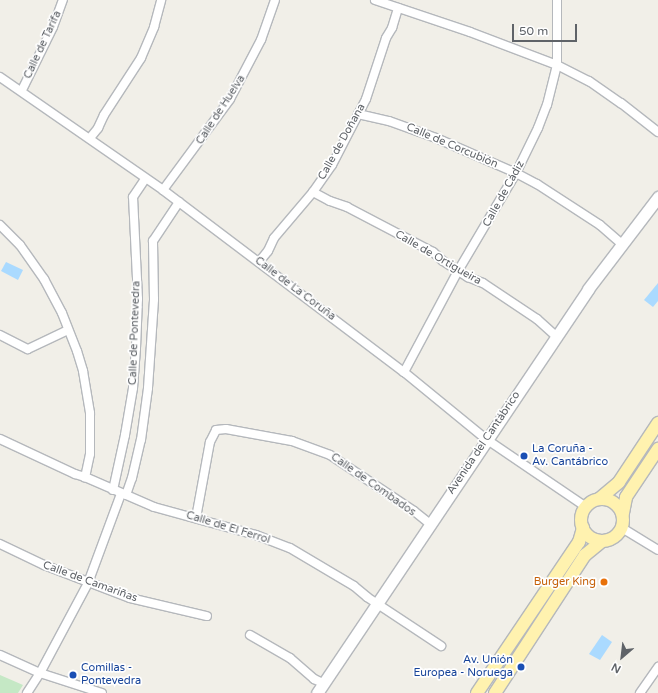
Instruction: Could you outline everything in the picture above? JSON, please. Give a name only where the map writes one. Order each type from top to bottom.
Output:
[{"type":"main road","points":[[602,542],[594,540],[587,535],[583,528],[581,521],[586,507],[599,499],[619,482],[658,423]]},
{"type":"main road","points":[[495,693],[585,555],[602,542],[615,538],[622,528],[626,497],[658,449]]},
{"type":"main road","points":[[599,499],[614,502],[623,513]]},
{"type":"main road","points":[[478,693],[579,542],[583,528]]},
{"type":"street","name":"Calle de Tarifa","points":[[22,90],[53,27],[63,0]]},
{"type":"street","points":[[90,138],[98,128],[104,115],[141,58],[154,27],[161,0]]},
{"type":"street","name":"Calle de Huelva","points":[[163,190],[230,99],[261,40],[275,0]]},
{"type":"street","points":[[375,0],[491,39],[557,65],[589,81],[621,103],[658,132]]},
{"type":"street","name":"Calle de Cádiz","points":[[404,372],[458,271],[516,172],[547,105],[557,65],[557,0]]},
{"type":"street","name":"Calle de Doñana","points":[[259,262],[268,251],[274,238],[313,192],[332,165],[366,99],[386,38],[392,28],[398,8]]},
{"type":"street","name":"Calle de La Coruña","points":[[0,77],[22,90],[90,138],[144,179],[163,190],[404,372],[486,439],[586,507]]},
{"type":"street","name":"Calle de Corcubión","points":[[358,114],[388,120],[516,172],[600,225],[621,243]]},
{"type":"street","name":"Calle de Pontevedra","points":[[123,494],[126,435],[133,388],[138,299],[132,197],[144,179]]},
{"type":"street","name":"Calle de Ortigueira","points":[[313,192],[330,202],[347,207],[433,252],[458,271],[483,283],[537,319],[556,336]]},
{"type":"street","name":"Avenida del Cantábrico","points":[[317,693],[556,336],[621,243],[658,197]]},
{"type":"street","name":"Calle de Pontevedra","points":[[27,693],[40,673],[88,583],[123,494],[132,478],[141,440],[148,388],[154,299],[153,241],[179,202]]},
{"type":"street","points":[[0,225],[20,245],[44,279],[62,313],[83,371],[90,414],[90,454],[86,477]]},
{"type":"street","points":[[0,336],[28,349],[68,330]]},
{"type":"street","name":"Calle de Combados","points":[[196,518],[210,442],[216,430],[226,429],[292,441],[330,455],[414,511],[430,524]]},
{"type":"street","name":"Calle de El Ferrol","points":[[0,439],[75,474],[86,477],[154,507],[256,535],[290,548],[354,586],[376,604],[441,646]]},
{"type":"street","points":[[622,528],[658,550]]},
{"type":"street","name":"Calle de Camariñas","points":[[0,544],[44,565],[130,598],[207,616]]},
{"type":"street","points":[[250,635],[290,658],[314,679],[323,683]]},
{"type":"street","points":[[0,655],[40,673],[102,693]]},
{"type":"street","points":[[640,693],[658,667]]},
{"type":"green space","points":[[0,675],[23,685],[18,693],[0,693]]},
{"type":"water","points":[[6,262],[23,270],[18,280],[1,271]]},
{"type":"water","points":[[658,283],[658,301],[653,307],[644,300]]},
{"type":"water","points":[[602,635],[612,642],[600,660],[589,654]]},
{"type":"place","name":"La Coruña - Av. Cantábrico","points":[[524,456]]},
{"type":"place","name":"Burger King","points":[[604,582]]},
{"type":"place","name":"Av. Unión Europea - Noruega","points":[[521,667]]},
{"type":"place","name":"Comillas - Pontevedra","points":[[73,675]]}]
